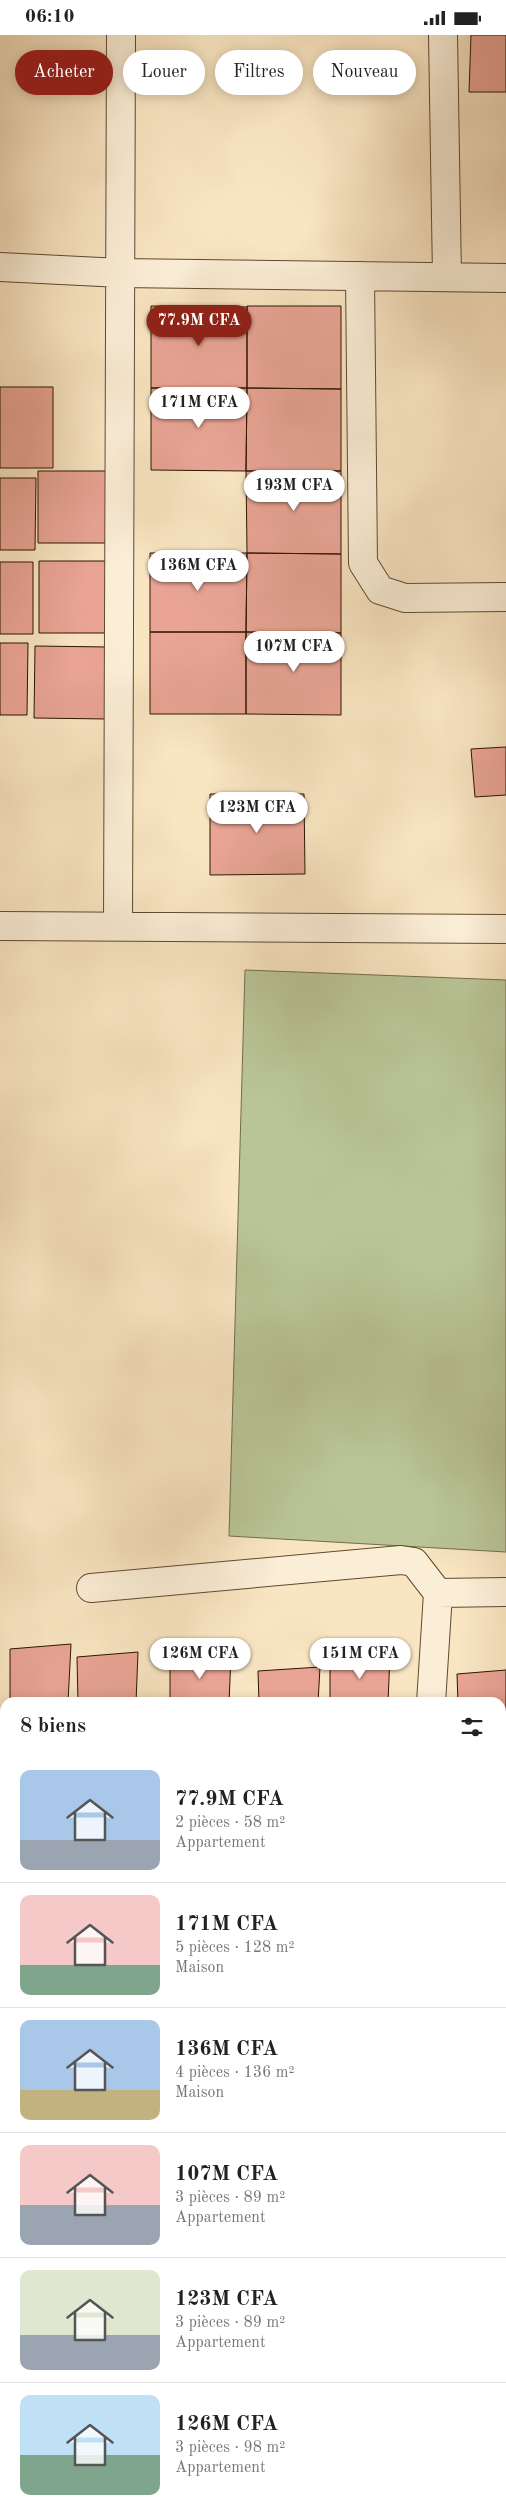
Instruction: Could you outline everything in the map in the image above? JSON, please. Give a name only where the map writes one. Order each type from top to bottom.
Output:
[{"type":"street","points":[[118,925],[121,35]]},
{"type":"street","points":[[443,35],[447,277]]},
{"type":"street","points":[[0,267],[120,273],[506,278]]},
{"type":"street","points":[[360,276],[363,563],[380,590],[405,598],[506,597]]},
{"type":"street","points":[[0,926],[118,925],[506,929]]},
{"type":"street","points":[[91,1588],[401,1559],[414,1562],[438,1593],[431,1697]]},
{"type":"street","points":[[438,1593],[506,1592]]},
{"type":"green space","points":[[245,970],[506,980],[506,1552],[229,1536]]},
{"type":"building","points":[[471,35],[506,35],[506,92],[469,92]]},
{"type":"building","points":[[151,306],[247,307],[247,388],[151,388]]},
{"type":"building","points":[[247,306],[341,306],[341,389],[247,388]]},
{"type":"building","points":[[0,387],[53,387],[53,468],[0,468]]},
{"type":"building","points":[[151,388],[247,388],[246,471],[151,470]]},
{"type":"building","points":[[247,388],[341,389],[341,471],[246,471]]},
{"type":"building","points":[[38,471],[111,471],[111,543],[38,543]]},
{"type":"building","points":[[246,471],[341,471],[341,554],[247,553]]},
{"type":"building","points":[[0,478],[36,478],[35,550],[0,550]]},
{"type":"building","points":[[150,553],[247,553],[246,632],[150,632]]},
{"type":"building","points":[[247,553],[341,554],[341,633],[246,632]]},
{"type":"building","points":[[39,561],[112,561],[112,633],[39,633]]},
{"type":"building","points":[[0,562],[33,562],[33,634],[0,634]]},
{"type":"building","points":[[150,632],[246,632],[246,714],[150,714]]},
{"type":"building","points":[[246,632],[341,633],[341,715],[246,714]]},
{"type":"building","points":[[0,643],[28,643],[27,715],[0,715]]},
{"type":"building","points":[[35,646],[108,647],[107,719],[34,718]]},
{"type":"building","points":[[506,747],[506,795],[475,797],[471,749]]},
{"type":"building","points":[[210,794],[304,794],[305,874],[210,875]]},
{"type":"building","points":[[71,1644],[68,1697],[10,1697],[10,1649]]},
{"type":"building","points":[[138,1652],[136,1697],[78,1697],[77,1657]]},
{"type":"building","points":[[390,1654],[388,1697],[330,1697],[330,1659]]},
{"type":"building","points":[[231,1655],[229,1697],[170,1697],[170,1659]]},
{"type":"building","points":[[320,1667],[318,1697],[259,1697],[258,1671]]},
{"type":"building","points":[[506,1670],[506,1697],[458,1697],[457,1674]]}]
